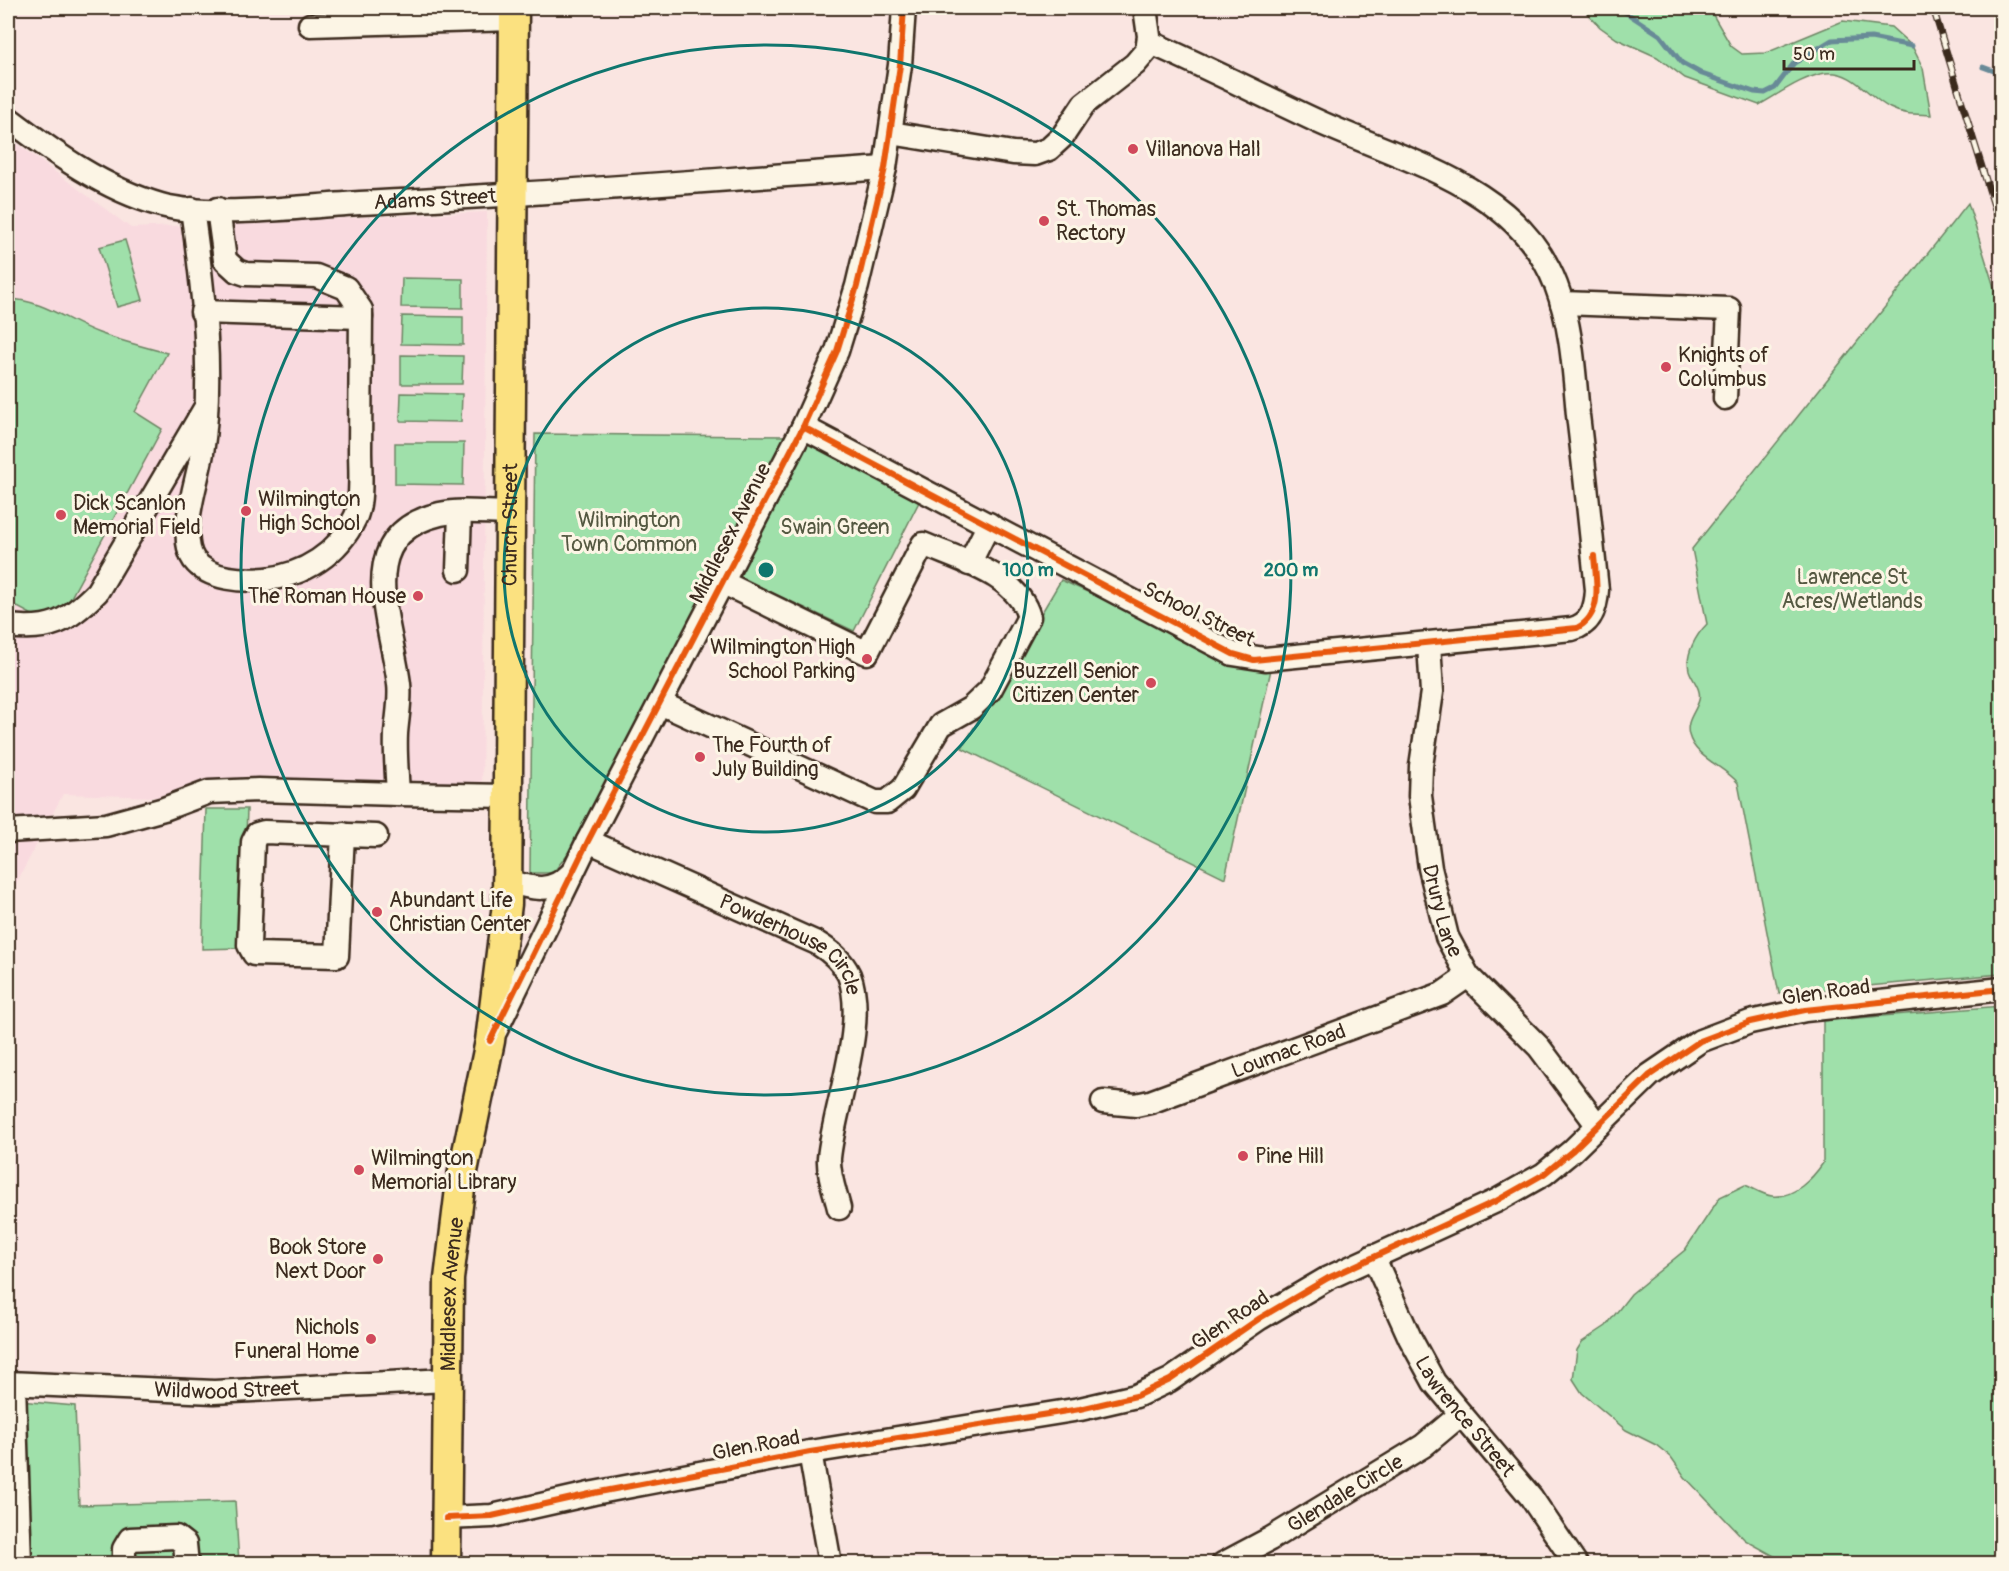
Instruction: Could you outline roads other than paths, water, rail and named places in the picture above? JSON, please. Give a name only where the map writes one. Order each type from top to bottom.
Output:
[{"type":"main road","name":"Church Street","points":[[490,1041],[504,942],[507,881],[514,13]]},
{"type":"main road","name":"Middlesex Avenue","points":[[446,1563],[449,1279],[458,1201],[490,1041]]},
{"type":"street","name":"Middlesex Avenue","points":[[490,1041],[588,841],[803,427],[847,323],[885,168],[900,65],[904,8]]},
{"type":"street","points":[[891,133],[1013,153],[1041,152],[1058,142],[1084,104],[1143,57],[1149,42],[1146,8]]},
{"type":"street","points":[[310,25],[514,13]]},
{"type":"street","name":"School Street","points":[[803,427],[1233,654],[1248,658],[1260,660],[1577,628],[1588,620],[1595,609],[1597,590],[1569,333],[1555,283],[1531,240],[1512,219],[1483,197],[1427,167],[1318,121],[1149,42]]},
{"type":"street","name":"Adams Street","points":[[8,118],[64,158],[132,195],[163,205],[192,209],[218,210],[513,194],[885,168]]},
{"type":"street","points":[[192,209],[208,404],[202,455],[187,532],[194,559],[212,574],[249,581],[286,577],[310,567],[340,542],[357,516],[360,479],[361,310],[346,288],[316,276],[237,272],[225,260],[218,210]]},
{"type":"street","points":[[1562,303],[1729,309],[1725,398]]},
{"type":"street","points":[[202,312],[361,317]]},
{"type":"street","points":[[8,626],[32,629],[60,623],[75,615],[97,592],[208,404]]},
{"type":"street","points":[[398,794],[396,735],[400,687],[385,606],[382,571],[388,547],[408,525],[441,513],[509,513]]},
{"type":"street","points":[[458,570],[460,513]]},
{"type":"street","points":[[969,564],[989,524]]},
{"type":"street","points":[[660,703],[875,802],[892,800],[903,789],[941,725],[971,708],[990,690],[1028,622],[1025,606],[1006,584],[969,564],[923,544],[867,653],[724,583]]},
{"type":"street","name":"Drury Lane","points":[[1429,644],[1432,692],[1420,771],[1422,822],[1444,926],[1453,951],[1468,976],[1539,1047],[1598,1126]]},
{"type":"street","points":[[8,831],[106,825],[164,809],[209,792],[258,790],[508,796]]},
{"type":"street","points":[[343,834],[337,956],[259,956],[252,952],[249,948],[255,836],[264,831],[343,834],[376,836]]},
{"type":"street","name":"Powderhouse Circle","points":[[588,841],[817,943],[834,954],[844,967],[851,983],[855,1008],[830,1157],[839,1208]]},
{"type":"street","name":"Middlesex Avenue","points":[[507,881],[531,889],[544,890],[557,885],[575,869]]},
{"type":"street","name":"Loumac Road","points":[[1103,1102],[1136,1105],[1150,1102],[1442,994],[1468,976]]},
{"type":"street","name":"Glen Road","points":[[446,1518],[492,1516],[810,1452],[1080,1409],[1136,1396],[1170,1380],[1296,1296],[1373,1256],[1521,1188],[1544,1174],[1668,1061],[1700,1041],[1727,1029],[1805,1010],[2001,989]]},
{"type":"street","name":"Lawrence Street","points":[[1373,1256],[1428,1371],[1460,1415],[1531,1497],[1576,1563]]},
{"type":"street","name":"Wildwood Street","points":[[10,1383],[214,1392],[309,1389],[447,1380]]},
{"type":"street","points":[[10,1383],[20,1563]]},
{"type":"street","name":"Glendale Circle","points":[[1224,1563],[1424,1446],[1460,1415]]},
{"type":"street","points":[[810,1452],[830,1563]]},
{"type":"street","points":[[124,1563],[124,1546],[130,1539],[173,1537],[185,1544],[187,1563]]},
{"type":"waterway","points":[[1619,8],[1660,35],[1682,63],[1702,74],[1754,92],[1765,93],[1775,88],[1794,63],[1832,40],[1871,38],[1912,46]]},
{"type":"waterway","points":[[1983,67],[2002,74]]},
{"type":"railway","points":[[1933,8],[2002,232]]},
{"type":"place","name":"Villanova Hall","points":[[1133,149]]},
{"type":"place","name":"St. Thomas Rectory","points":[[1044,221]]},
{"type":"place","name":"Knights of Columbus","points":[[1666,367]]},
{"type":"place","name":"Wilmington High School","points":[[246,511]]},
{"type":"place","name":"Dick Scanlon Memorial Field","points":[[61,515]]},
{"type":"place","name":"The Roman House","points":[[418,596]]},
{"type":"place","name":"Wilmington High School Parking","points":[[867,659]]},
{"type":"place","name":"Buzzell Senior Citizen Center","points":[[1151,683]]},
{"type":"place","name":"The Fourth of July Building","points":[[700,757]]},
{"type":"place","name":"Abundant Life Christian Center","points":[[377,912]]},
{"type":"place","name":"Pine Hill","points":[[1243,1156]]},
{"type":"place","name":"Wilmington Memorial Library","points":[[359,1170]]},
{"type":"place","name":"Book Store Next Door","points":[[378,1259]]},
{"type":"place","name":"Nichols Funeral Home","points":[[371,1339]]},
{"type":"park label","name":"Swain Green","points":[[835,527]]},
{"type":"park label","name":"Wilmington Town Common","points":[[629,532]]},
{"type":"park label","name":"Lawrence St Acres/Wetlands","points":[[1852,589]]}]
